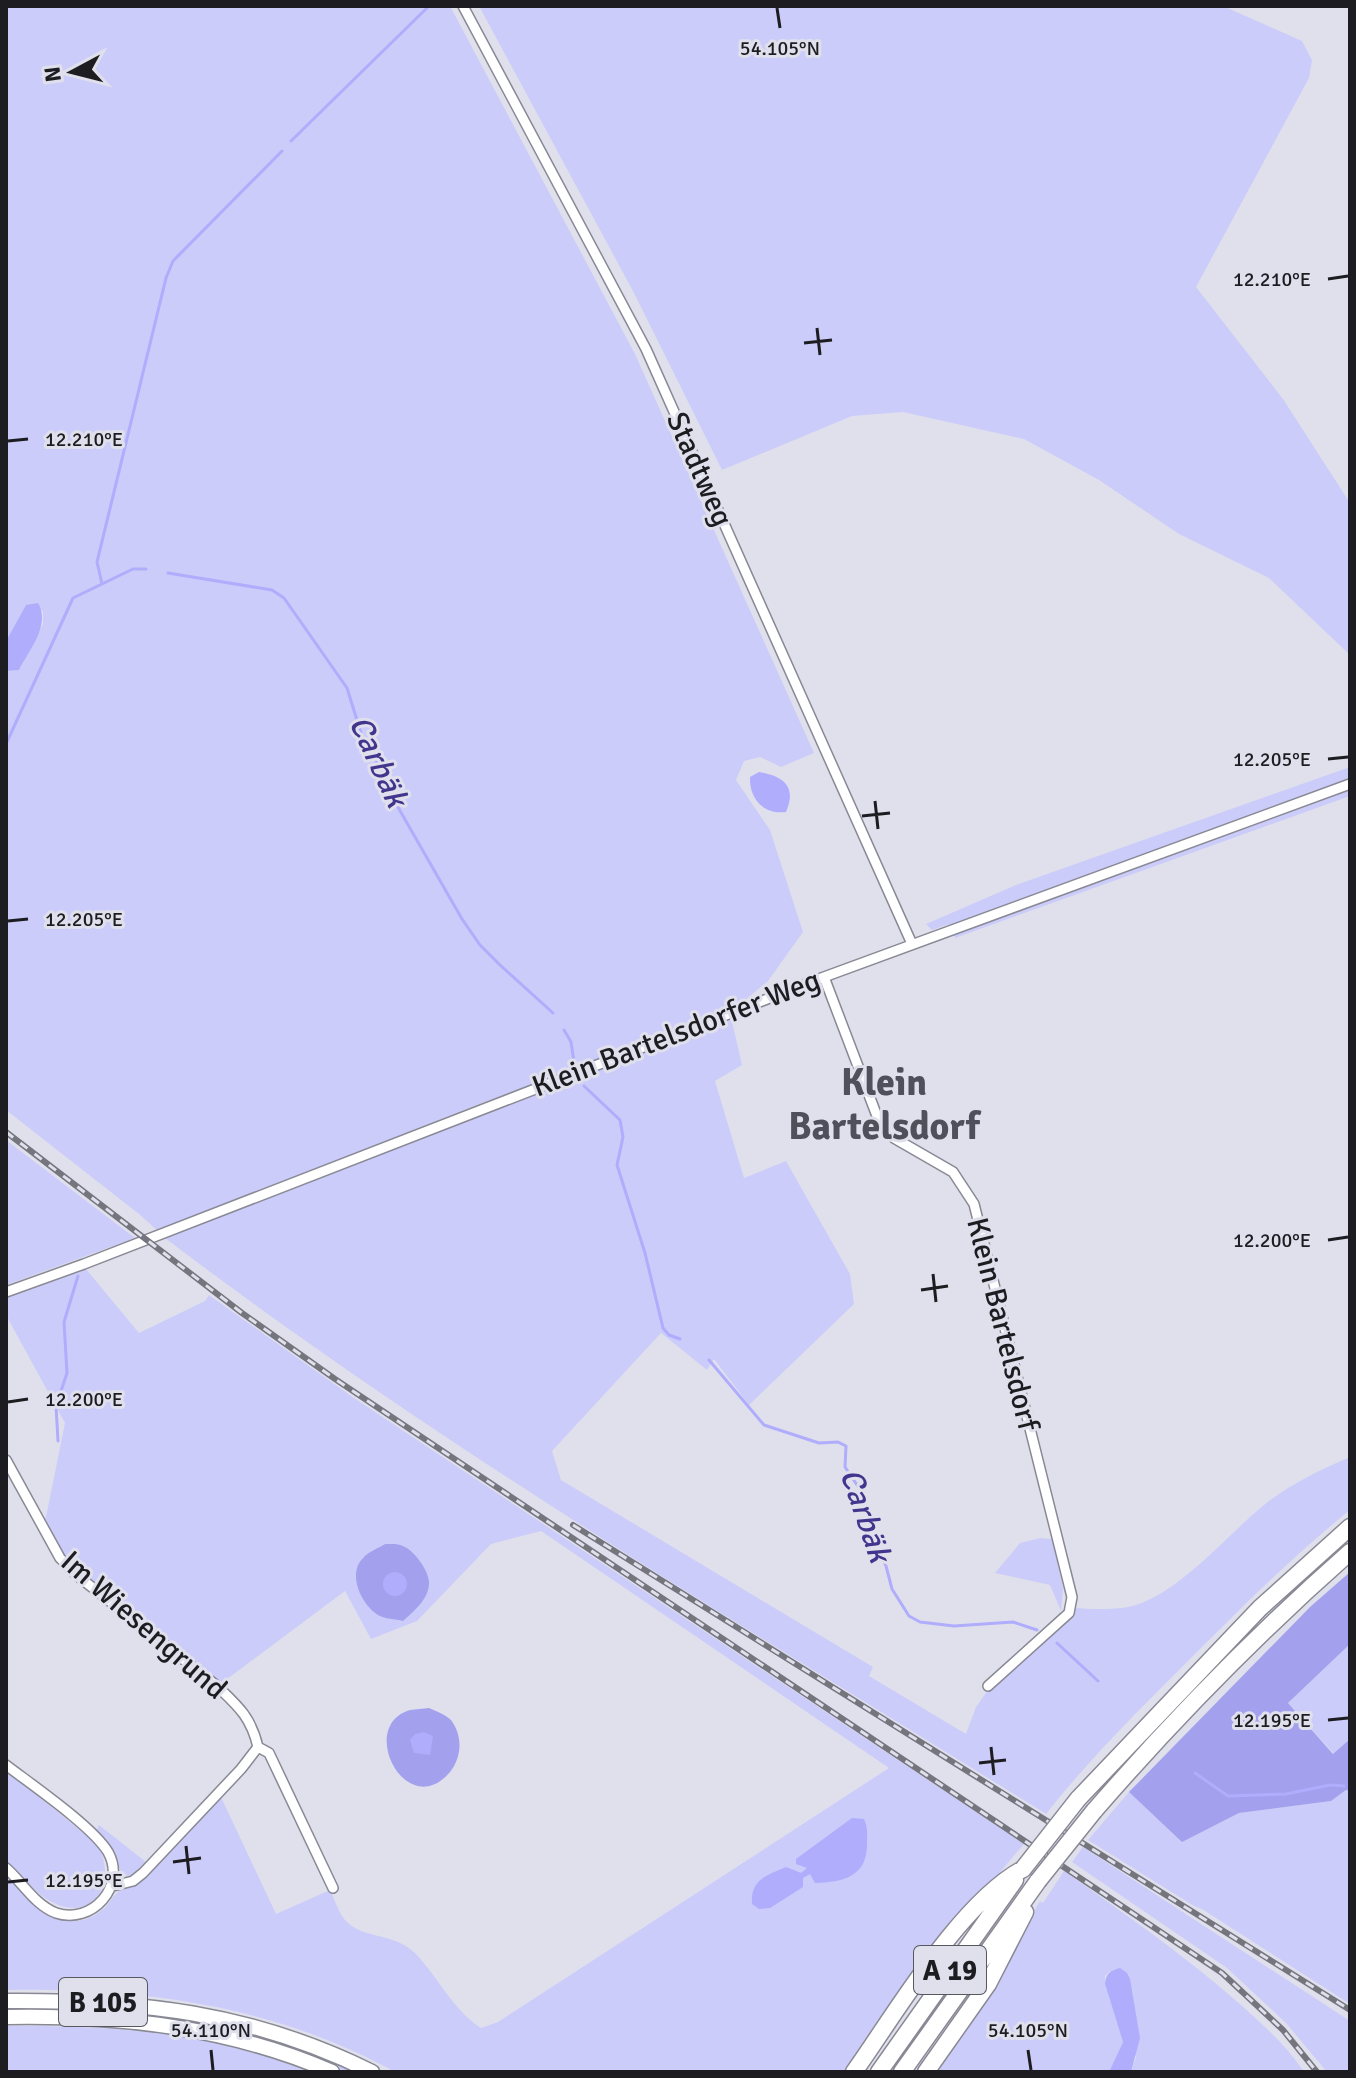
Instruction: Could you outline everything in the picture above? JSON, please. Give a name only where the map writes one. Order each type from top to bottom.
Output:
[{"type":"highway","name":"A 19","points":[[879,2072],[1023,1869],[1078,1799],[1260,1608],[1350,1527]]},
{"type":"highway","name":"A 19","points":[[902,2072],[1038,1881],[1094,1811],[1213,1680],[1350,1552]]},
{"type":"highway","points":[[854,2072],[947,1941],[1004,1879],[1023,1869]]},
{"type":"highway","points":[[926,2072],[988,1984],[1038,1881]]},
{"type":"highway","name":"B 105","points":[[6,2001],[117,2003],[199,2013],[282,2035],[372,2072]]},
{"type":"highway","name":"B 105","points":[[6,2017],[137,2021],[199,2030],[248,2041],[332,2072]]},
{"type":"street","name":"Stadtweg","points":[[463,6],[646,349],[912,944]]},
{"type":"street","name":"Klein Bartelsdorfer Weg","points":[[6,1292],[824,977],[1350,784]]},
{"type":"street","name":"Klein Bartelsdorf","points":[[824,977],[880,1124],[894,1138],[953,1172],[974,1204],[1072,1597],[1069,1613],[988,1686]]},
{"type":"street","name":"Im Wiesengrund","points":[[6,1460],[60,1558],[74,1573],[236,1704],[253,1726],[258,1747],[269,1753],[333,1888]]},
{"type":"street","points":[[6,1868],[45,1907],[66,1915],[78,1915],[96,1907],[113,1886],[133,1881],[143,1873],[258,1747]]},
{"type":"street","points":[[6,1765],[95,1836],[113,1864],[113,1886]]},
{"type":"shaded area","points":[[6,6],[450,6],[635,354],[814,753],[781,767],[760,757],[744,761],[736,780],[770,830],[803,932],[768,981],[737,1007],[469,1108],[158,1231],[6,1110],[6,671],[19,670],[43,624],[43,611],[26,605],[6,641]]},
{"type":"shaded area","points":[[479,6],[1223,6],[1302,41],[1312,60],[1309,78],[1196,287],[1283,399],[1350,503],[1350,655],[1269,578],[1179,534],[1099,480],[1024,439],[903,412],[852,416],[722,470],[634,293]]},
{"type":"shaded area","points":[[1350,767],[1350,796],[955,938],[949,924],[932,930],[926,924],[1016,885]]},
{"type":"shaded area","points":[[731,1017],[742,1065],[715,1081],[744,1178],[786,1161],[850,1274],[854,1304],[749,1405],[714,1359],[707,1370],[661,1333],[552,1451],[561,1480],[873,1667],[869,1676],[966,1734],[976,1707],[991,1686],[1073,1608],[1108,1609],[1146,1601],[1182,1579],[1274,1497],[1350,1457],[1350,1510],[1269,1581],[1173,1676],[1098,1753],[1046,1814],[488,1465],[379,1392],[165,1238]]},
{"type":"shaded area","points":[[6,1140],[135,1238],[6,1285]]},
{"type":"shaded area","points":[[86,1269],[139,1333],[205,1301],[209,1295],[354,1398],[1024,1844],[905,1984],[845,2072],[395,2072],[349,2049],[302,2031],[206,2005],[107,1993],[6,1990],[6,1873],[49,1913],[74,1921],[88,1918],[154,1867],[220,1795],[276,1914],[330,1890],[348,1923],[363,1932],[399,1942],[415,1953],[454,2003],[481,2028],[498,2022],[889,1768],[541,1531],[491,1544],[417,1621],[371,1639],[345,1591],[219,1685],[76,1572],[42,1522],[46,1517],[65,1423],[6,1315],[6,1297]],"holes":[[[385,1544],[393,1544],[411,1554],[428,1577],[362,1558]]]},
{"type":"shaded area","points":[[1052,1539],[1063,1588],[1061,1611],[1050,1585],[995,1573],[1020,1543]]},
{"type":"shaded area","points":[[385,1544],[400,1545],[409,1550],[421,1563],[429,1579],[423,1600],[403,1621],[378,1615],[372,1610],[366,1604],[356,1580],[358,1565],[363,1558]]},
{"type":"shaded area","points":[[1350,1572],[1350,1644],[1288,1703],[1333,1754],[1350,1739],[1350,1791],[1346,1790],[1331,1801],[1239,1813],[1182,1842],[1129,1792],[1310,1607]]},
{"type":"shaded area","points":[[1350,1644],[1350,1739],[1334,1754],[1288,1703]]},
{"type":"shaded area","points":[[429,1708],[444,1715],[455,1726],[459,1753],[450,1772],[434,1785],[418,1786],[404,1779],[394,1766],[388,1750],[387,1734],[394,1719],[410,1710]]},
{"type":"shaded area","points":[[6,1770],[98,1845],[105,1872],[98,1895],[91,1902],[81,1907],[54,1903],[35,1890],[6,1861]]},
{"type":"shaded area","points":[[1346,1790],[1350,1791],[1350,2004],[1088,1840],[1129,1792],[1182,1841],[1239,1813],[1331,1801]]},
{"type":"shaded area","points":[[99,1825],[146,1862],[134,1875],[128,1876],[120,1870],[114,1852],[96,1832]]},
{"type":"shaded area","points":[[1083,1847],[1350,2021],[1350,2072],[1327,2072],[1286,2023],[1227,1968],[1072,1862]]},
{"type":"shaded area","points":[[1064,1871],[1220,1987],[1275,2037],[1304,2072],[1131,2072],[1136,2057],[1110,1971],[1105,1976],[1105,1984],[1123,2042],[1109,2072],[935,2072],[1040,1901],[1043,1903]]},
{"type":"shaded area","points":[[6,2007],[141,2011],[197,2018],[279,2040],[358,2072],[346,2072],[264,2040],[180,2022],[93,2014],[6,2012]]},
{"type":"shaded area","points":[[6,2026],[84,2027],[160,2034],[235,2048],[309,2072],[6,2072]]},
{"type":"water","points":[[38,603],[42,620],[37,637],[19,670],[6,671],[6,641],[26,605]]},
{"type":"water","points":[[759,772],[775,776],[786,784],[790,796],[786,812],[771,811],[755,799],[750,777]]},
{"type":"water","points":[[395,1572],[403,1576],[407,1584],[403,1592],[395,1596],[387,1592],[383,1584],[387,1576]]},
{"type":"water","points":[[424,1732],[433,1736],[430,1755],[414,1753],[410,1740],[415,1734]]},
{"type":"water","points":[[852,1818],[864,1819],[867,1828],[866,1855],[858,1871],[844,1879],[815,1883],[810,1874],[803,1878],[803,1887],[770,1908],[759,1909],[752,1904],[754,1889],[761,1880],[786,1867],[801,1873],[807,1868],[796,1864],[796,1859]]},
{"type":"water","points":[[1120,1968],[1130,1979],[1140,2038],[1131,2072],[1109,2072],[1123,2042],[1105,1984],[1109,1973]]},
{"type":"waterway","points":[[291,141],[429,6]]},
{"type":"waterway","points":[[102,584],[97,562],[166,278],[173,261],[282,151]]},
{"type":"waterway","name":"Carbäk","points":[[6,744],[73,598],[133,569],[146,569]]},
{"type":"waterway","name":"Carbäk","points":[[168,573],[272,590],[284,598],[347,688],[365,746],[381,767],[395,802],[462,919],[480,945],[553,1013]]},
{"type":"waterway","name":"Carbäk","points":[[564,1030],[571,1042],[574,1062]]},
{"type":"waterway","name":"Carbäk","points":[[584,1086],[620,1120],[623,1137],[617,1165],[645,1253],[663,1328],[669,1335],[680,1339]]},
{"type":"waterway","points":[[58,1441],[56,1406],[67,1373],[64,1322],[78,1276]]},
{"type":"waterway","name":"Carbäk","points":[[709,1360],[764,1425],[819,1443],[838,1442],[846,1446],[845,1467],[859,1488],[892,1589],[909,1616],[920,1622],[954,1626],[1013,1622],[1037,1630]]},
{"type":"waterway","name":"Carbäk","points":[[1057,1643],[1098,1681]]},
{"type":"waterway","name":"Carbäk","points":[[1195,1773],[1228,1796],[1286,1794],[1330,1785],[1344,1786]]},
{"type":"railway","points":[[6,1132],[242,1313],[335,1379],[1222,1973],[1283,2030],[1317,2072]]},
{"type":"railway","points":[[573,1525],[1350,2010]]},
{"type":"district","name":"Klein Bartelsdorf","points":[[884,1104]]}]
